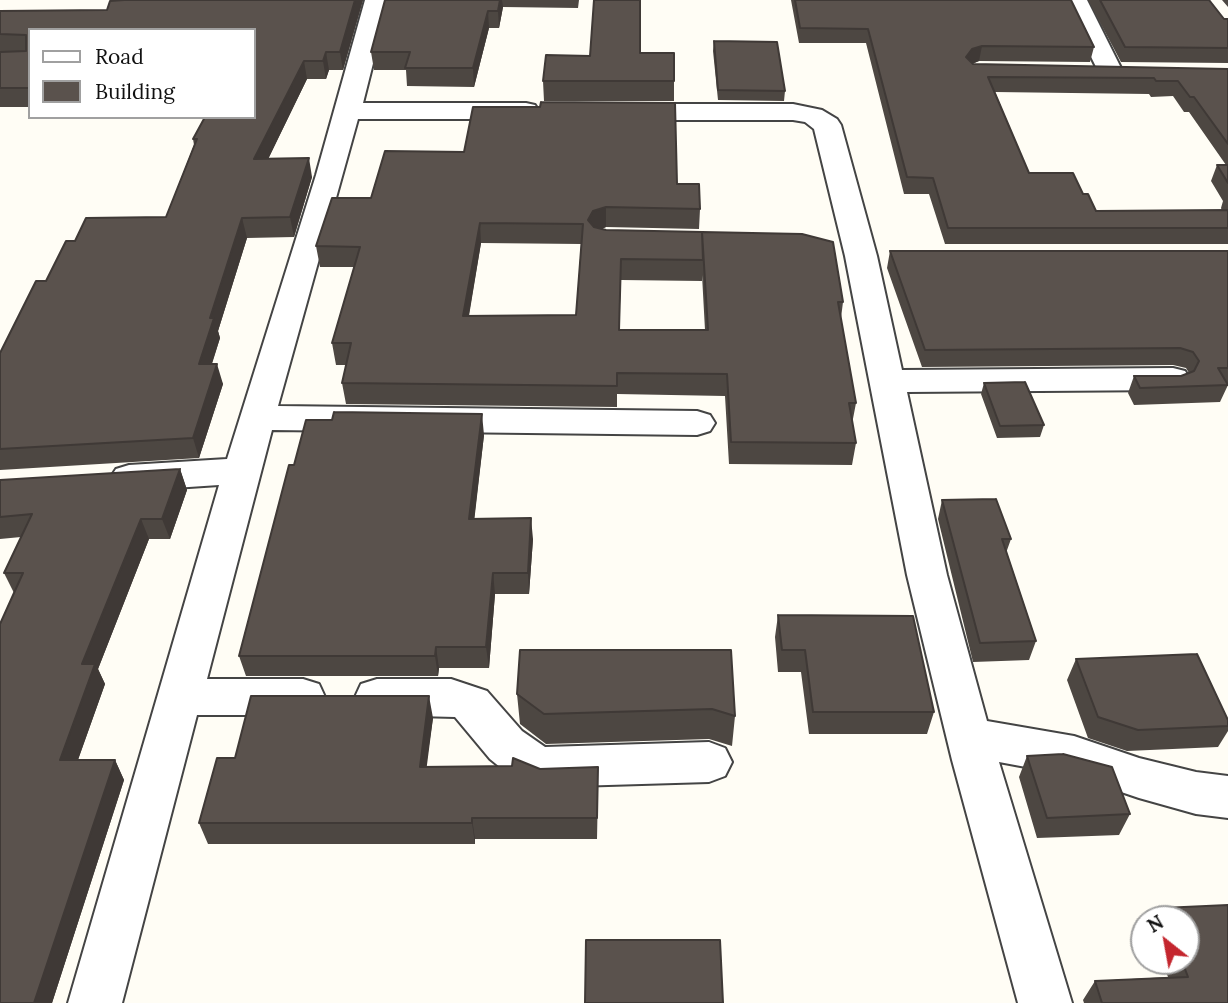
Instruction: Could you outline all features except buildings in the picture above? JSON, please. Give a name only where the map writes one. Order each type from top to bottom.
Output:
[{"type":"street","points":[[95,1003],[242,471],[377,0]]},
{"type":"street","points":[[1074,0],[1111,74]]},
{"type":"street","points":[[1084,73],[1137,74]]},
{"type":"street","points":[[347,111],[556,111]]},
{"type":"street","points":[[598,111],[793,112],[813,116],[827,125],[861,254],[885,381],[928,575],[970,737],[1045,1003]]},
{"type":"street","points":[[885,381],[1173,379]]},
{"type":"street","points":[[257,418],[697,423]]},
{"type":"street","points":[[94,480],[242,471]]},
{"type":"street","points":[[179,697],[451,697],[471,704],[506,745],[522,758],[541,767],[709,762]]},
{"type":"street","points":[[970,737],[1074,756],[1139,778],[1196,793],[1228,797]]}]
